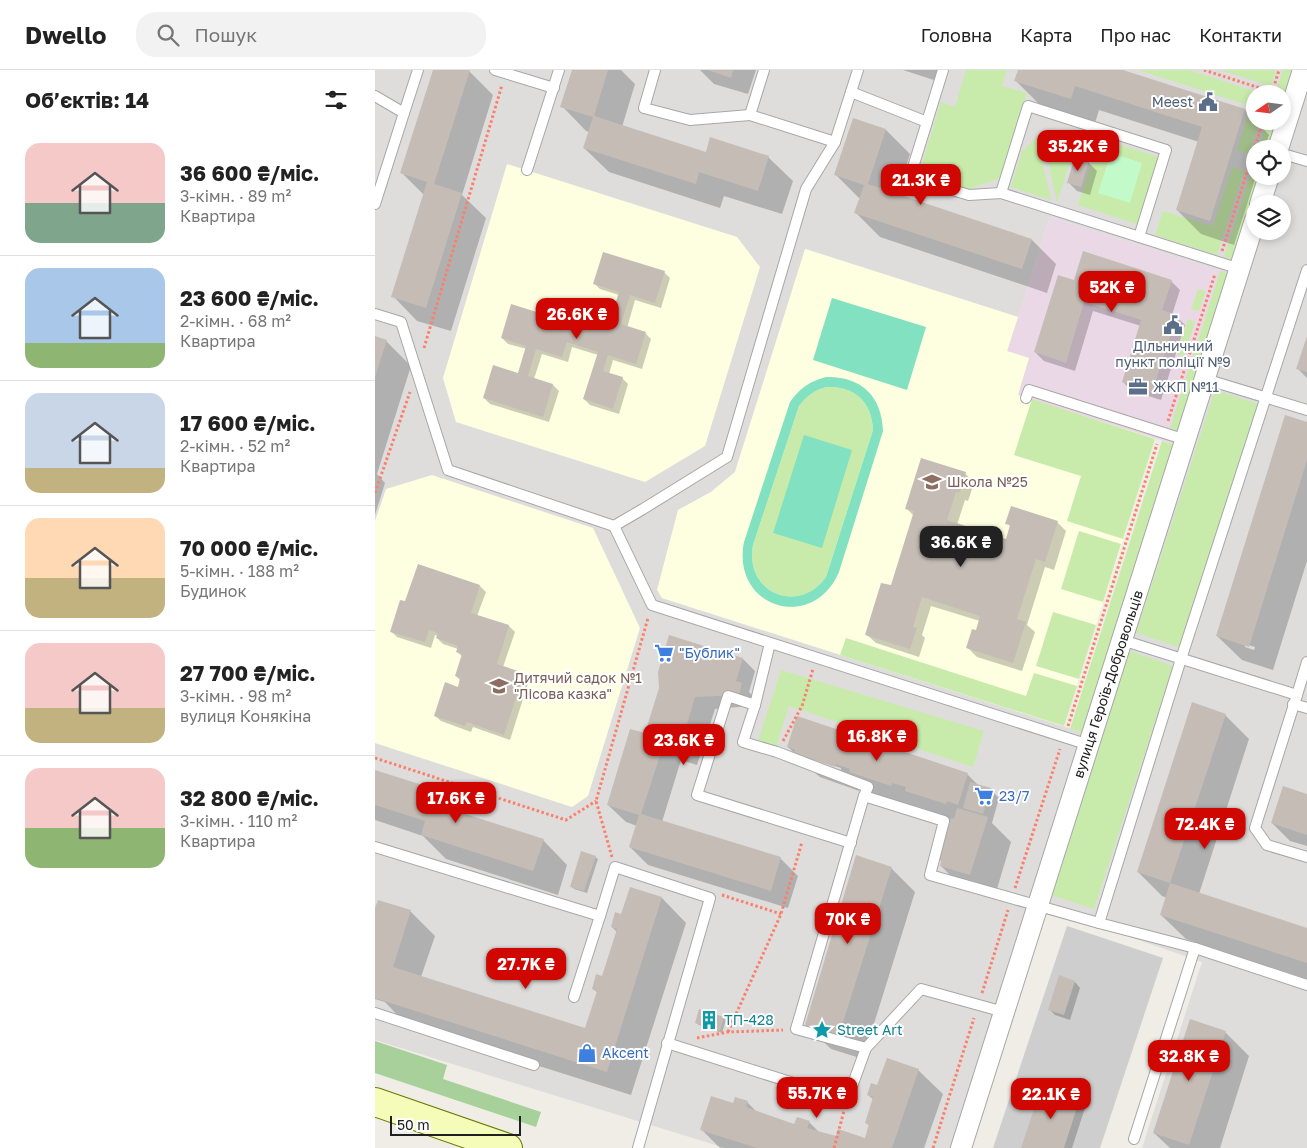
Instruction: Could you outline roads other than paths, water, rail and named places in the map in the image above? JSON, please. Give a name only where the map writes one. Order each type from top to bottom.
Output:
[{"type":"main road","points":[[375,1102],[508,1148]]},
{"type":"street","points":[[1281,140],[1303,70]]},
{"type":"street","name":"вулиця Героїв-Добровольців","points":[[961,1148],[1248,240]]},
{"type":"lane","points":[[375,204],[417,70]]},
{"type":"lane","points":[[495,70],[554,88]]},
{"type":"lane","points":[[527,170],[559,70]]},
{"type":"lane","points":[[655,70],[644,108],[690,120],[750,115],[835,142]]},
{"type":"lane","points":[[750,115],[764,70]]},
{"type":"lane","points":[[614,526],[727,456],[806,189],[835,142],[858,70]]},
{"type":"lane","points":[[943,70],[909,177],[969,195],[1001,193],[1239,269]]},
{"type":"lane","points":[[851,92],[927,122]]},
{"type":"lane","points":[[375,96],[404,113]]},
{"type":"lane","points":[[1001,193],[1028,106],[1167,150],[1139,237]]},
{"type":"lane","points":[[1291,156],[1307,161]]},
{"type":"lane","points":[[1099,924],[1181,659],[1307,270]]},
{"type":"lane","points":[[375,314],[401,322],[448,470],[614,526],[652,605],[1089,745]]},
{"type":"lane","points":[[1205,379],[1307,410]]},
{"type":"lane","points":[[1026,398],[1029,390],[1186,440]]},
{"type":"lane","points":[[1122,640],[1295,700],[1307,708]]},
{"type":"lane","points":[[770,643],[755,705],[743,742],[777,752],[868,787],[796,1029],[866,1048]]},
{"type":"lane","points":[[1307,662],[1255,828],[1267,844],[1307,857]]},
{"type":"lane","points":[[755,705],[728,696],[697,795],[851,843]]},
{"type":"lane","points":[[864,796],[944,821],[930,875],[1099,924],[1195,948],[1307,984]]},
{"type":"lane","points":[[375,847],[600,916]]},
{"type":"lane","points":[[574,997],[615,867],[710,898],[638,1148]]},
{"type":"lane","points":[[1134,1139],[1195,948]]},
{"type":"lane","points":[[667,1043],[847,1100],[866,1048],[921,989],[1004,1012]]},
{"type":"lane","points":[[375,1013],[534,1065]]},
{"type":"place","name":"Meest","points":[[1208,102]]},
{"type":"place","name":"Дільничний пункт поліції №9","points":[[1173,325]]},
{"type":"place","name":"ЖКП №11","points":[[1138,387]]},
{"type":"place","name":"Школа №25","points":[[932,482]]},
{"type":"place","name":"\"Бублик\"","points":[[664,653]]},
{"type":"place","name":"Дитячий садок №1 \"Лісова казка\"","points":[[499,686]]},
{"type":"place","name":"23/7","points":[[984,796]]},
{"type":"place","name":"ТП-428","points":[[709,1020]]},
{"type":"place","name":"Street Art","points":[[822,1030]]},
{"type":"place","name":"Akcent","points":[[587,1053]]}]
